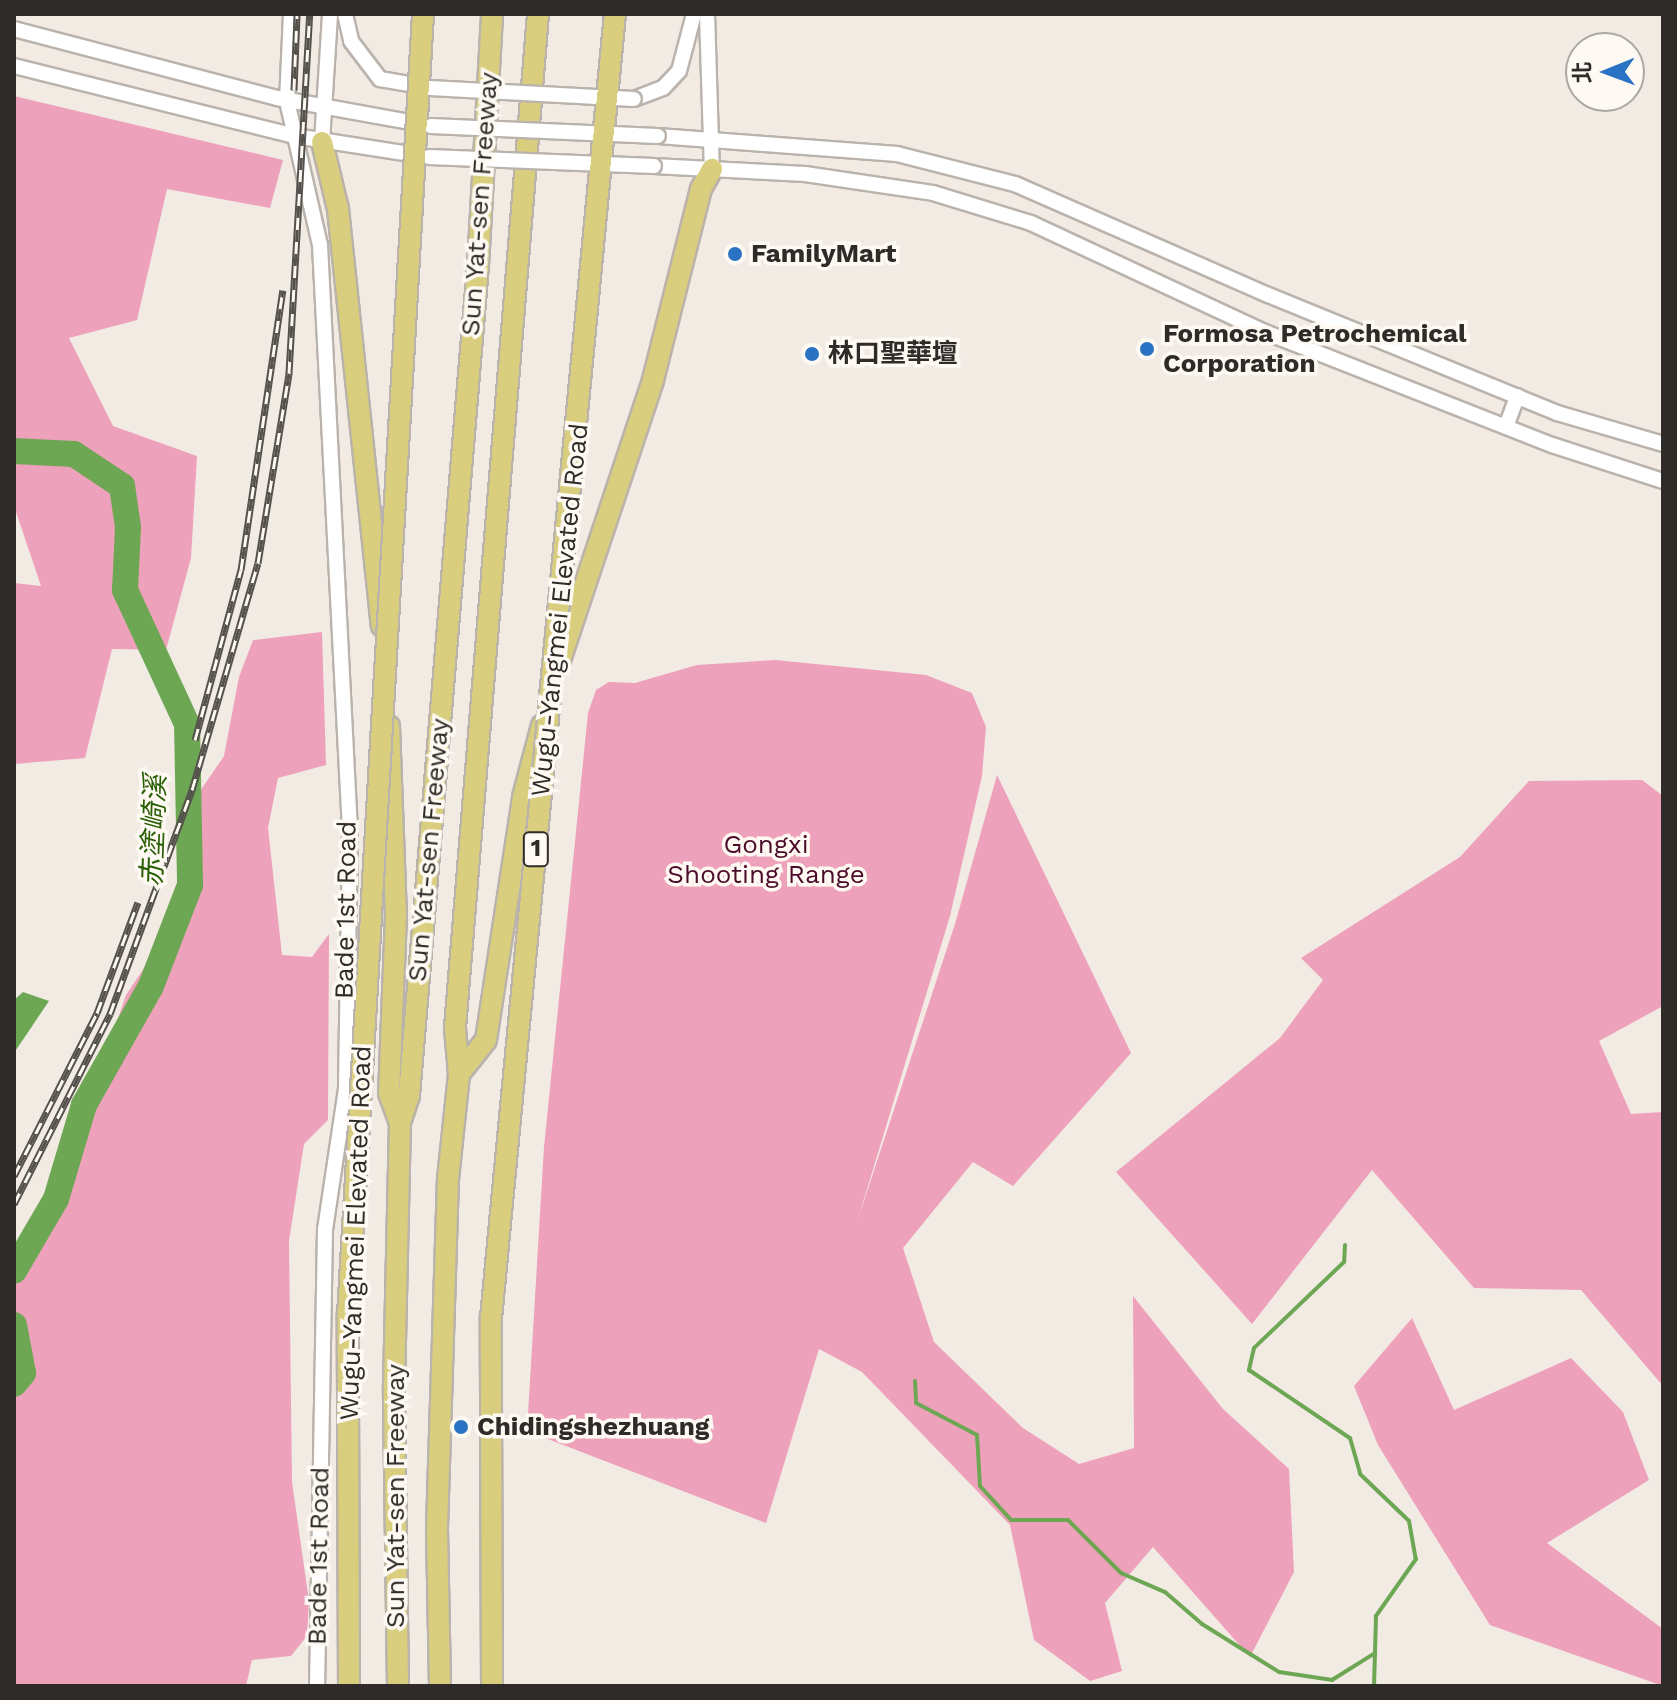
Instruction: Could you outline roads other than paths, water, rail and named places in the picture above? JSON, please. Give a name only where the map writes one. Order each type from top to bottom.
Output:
[{"type":"highway","name":"Wugu-Yangmei Elevated Road","points":[[349,1686],[348,1315],[423,14]]},
{"type":"highway","name":"Sun Yat-sen Freeway","points":[[398,1686],[394,1386],[400,1123],[409,1096],[477,282],[492,14]]},
{"type":"highway","name":"Sun Yat-sen Freeway","points":[[440,1686],[437,1528],[448,1179],[459,1074],[455,1028],[538,14]]},
{"type":"highway","name":"Wugu-Yangmei Elevated Road","points":[[492,1686],[491,1318],[615,14]]},
{"type":"highway","points":[[322,142],[338,209],[388,685],[396,914],[389,1093],[400,1123]]},
{"type":"highway","points":[[459,1074],[486,1040],[523,797],[583,581],[653,380],[701,189],[712,169]]},
{"type":"street","name":"Bade 1st Road","points":[[291,14],[287,101],[320,245],[335,592],[346,719],[350,831],[344,1110],[325,1230],[317,1686]]},
{"type":"street","points":[[322,142],[330,14]]},
{"type":"street","points":[[345,14],[351,41],[380,79],[430,88],[634,99],[663,88],[679,71],[694,14]]},
{"type":"street","points":[[707,14],[712,169]]},
{"type":"street","points":[[14,29],[287,101],[431,126],[711,138],[897,154],[1015,184],[1517,396],[1663,444]]},
{"type":"street","points":[[14,66],[322,142],[429,157],[805,174],[933,193],[1031,223],[1265,332],[1506,427],[1663,481]]},
{"type":"street","points":[[1506,427],[1517,396]]},
{"type":"waterway","name":"赤塗崎溪","points":[[14,451],[74,454],[122,486],[128,527],[125,590],[187,724],[190,885],[151,986],[84,1105],[56,1199],[14,1271]]},
{"type":"waterway","points":[[1345,1245],[1344,1262],[1254,1348],[1249,1370],[1350,1438],[1360,1474],[1409,1521],[1416,1559],[1376,1616],[1374,1686]]},
{"type":"waterway","name":"赤塗崎溪","points":[[14,1325],[23,1373],[14,1384]]},
{"type":"waterway","points":[[915,1381],[916,1403],[977,1435],[980,1486],[1011,1520],[1068,1520],[1121,1573],[1165,1592],[1202,1624],[1279,1672],[1332,1680],[1375,1653]]},
{"type":"railway","points":[[294,90],[297,14]]},
{"type":"railway","points":[[14,1204],[110,1014],[192,790],[258,563],[289,373],[310,14]]},
{"type":"railway","points":[[195,740],[241,570],[283,290]]},
{"type":"railway","points":[[14,1176],[97,1013],[138,902]]},
{"type":"place","name":"FamilyMart","points":[[735,254]]},
{"type":"place","name":"Formosa Petrochemical Corporation","points":[[1147,349]]},
{"type":"place","name":"林口聖華壇","points":[[812,354]]},
{"type":"place","name":"Chidingshezhuang","points":[[461,1427]]},
{"type":"park label","name":"Gongxi Shooting Range","points":[[766,860]]}]
